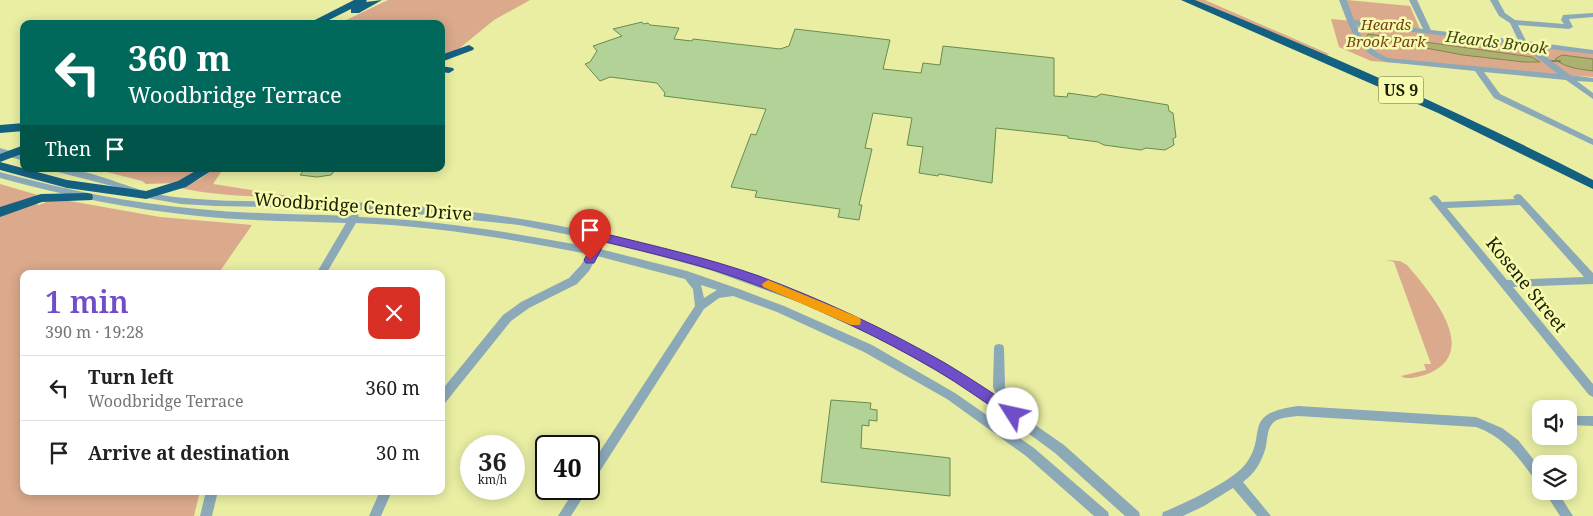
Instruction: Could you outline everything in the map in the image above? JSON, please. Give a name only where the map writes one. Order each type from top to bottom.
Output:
[{"type":"highway","points":[[320,20],[362,0]]},
{"type":"highway","points":[[334,20],[377,0]]},
{"type":"highway","name":"US 9","points":[[1186,0],[1416,97],[1499,137],[1593,186]]},
{"type":"highway","name":"US 9","points":[[1211,0],[1430,95],[1593,176]]},
{"type":"highway","points":[[445,57],[469,48]]},
{"type":"highway","points":[[0,129],[20,127]]},
{"type":"highway","points":[[2,154],[20,143]]},
{"type":"highway","points":[[2,154],[20,150]]},
{"type":"highway","points":[[0,166],[20,171]]},
{"type":"highway","points":[[22,172],[67,184],[114,192],[146,194],[182,184],[203,172]]},
{"type":"highway","points":[[0,212],[37,199],[87,197]]},
{"type":"street","points":[[1343,0],[1351,22],[1364,47],[1375,55],[1391,62],[1593,80]]},
{"type":"street","points":[[1413,0],[1428,31]]},
{"type":"street","points":[[1494,0],[1502,14],[1513,22],[1523,43],[1593,97]]},
{"type":"street","points":[[1513,22],[1569,27],[1565,20],[1566,18],[1593,16]]},
{"type":"street","points":[[1351,22],[1593,52]]},
{"type":"street","points":[[1478,69],[1497,96],[1593,142]]},
{"type":"street","points":[[1583,137],[1593,130]]},
{"type":"street","points":[[2,154],[20,157]]},
{"type":"street","name":"Woodbridge Center Drive","points":[[68,172],[146,194],[217,202],[360,206],[474,216],[602,237],[722,268],[827,308],[875,331],[928,360],[1013,414],[1078,464],[1134,516]]},
{"type":"street","name":"Woodbridge Center Drive","points":[[0,175],[87,197],[216,214],[353,220],[482,232],[594,251],[687,275],[743,293],[851,339],[948,394],[1035,455],[1103,516]]},
{"type":"street","name":"Kosene Street","points":[[1593,280],[1520,199],[1437,201],[1593,392]]},
{"type":"street","points":[[323,270],[360,206]]},
{"type":"street","points":[[445,395],[507,318],[525,305],[573,281],[585,268],[602,237]]},
{"type":"street","points":[[687,275],[698,288],[700,306]]},
{"type":"street","points":[[1504,284],[1593,280]]},
{"type":"street","points":[[600,461],[700,306],[717,294],[743,293]]},
{"type":"street","points":[[999,348],[999,387],[1004,401],[1013,414]]},
{"type":"street","points":[[1168,516],[1201,502],[1249,470],[1258,455],[1260,434],[1265,424],[1274,416],[1284,412],[1298,411],[1476,422],[1497,430],[1515,443],[1532,467]]},
{"type":"street","points":[[1577,421],[1593,421]]},
{"type":"street","points":[[1234,480],[1265,516]]},
{"type":"street","points":[[206,516],[211,495]]},
{"type":"street","points":[[376,516],[384,495]]},
{"type":"street","points":[[564,516],[575,500]]},
{"type":"street","points":[[1556,500],[1567,516]]},
{"type":"street","points":[[1192,516],[1201,502]]},
{"type":"green space","points":[[388,0],[530,0],[494,20],[455,52],[445,56],[445,20],[346,20]]},
{"type":"green space","points":[[1193,0],[1205,0],[1329,54],[1327,55]]},
{"type":"green space","name":"Heards Brook Park","points":[[1347,0],[1410,6],[1420,29],[1593,51],[1593,77],[1371,61],[1339,47],[1331,19],[1353,21]]},
{"type":"green space","points":[[107,172],[197,172],[176,183],[146,184],[142,181]]},
{"type":"green space","points":[[209,172],[221,172],[213,184],[295,197],[237,196],[180,188],[200,179]]},
{"type":"green space","points":[[0,184],[41,196],[0,210]]},
{"type":"green space","points":[[64,200],[160,217],[252,225],[221,270],[20,270],[20,495],[199,495],[194,516],[0,516],[0,215],[33,203],[39,205],[49,201]]},
{"type":"green space","points":[[1386,260],[1400,261],[1407,265],[1437,305],[1446,320],[1451,336],[1451,350],[1445,363],[1430,373],[1419,377],[1401,376],[1426,370],[1424,364],[1431,364],[1394,262]]},
{"type":"shaded area","points":[[1368,34],[1532,57],[1540,62],[1463,55],[1367,37]]},
{"type":"shaded area","points":[[1562,55],[1593,59],[1593,71],[1568,66],[1555,59]]},
{"type":"building","points":[[642,22],[650,25],[679,28],[674,39],[692,41],[693,39],[780,49],[789,46],[795,29],[890,40],[883,69],[921,73],[923,63],[940,65],[943,46],[1054,58],[1054,96],[1067,97],[1068,93],[1096,97],[1101,94],[1168,105],[1169,111],[1173,113],[1176,137],[1173,139],[1174,145],[1165,150],[1146,148],[1141,150],[1104,145],[1098,142],[1068,138],[1068,136],[996,128],[992,183],[939,174],[938,176],[919,173],[923,147],[907,145],[912,118],[873,113],[865,148],[872,149],[859,205],[862,205],[859,220],[838,217],[840,209],[755,197],[757,191],[731,187],[751,134],[756,135],[766,109],[664,96],[665,93],[657,83],[610,77],[600,81],[585,64],[590,62],[597,51],[593,46],[622,36],[613,29]]},
{"type":"building","points":[[302,172],[334,172],[331,175],[317,177],[300,175]]},
{"type":"building","points":[[831,400],[871,403],[870,409],[877,410],[877,421],[869,420],[869,426],[862,425],[861,448],[950,458],[950,496],[821,482]]},
{"type":"waterway","name":"Heards Brook","points":[[1548,61],[1560,61]]},
{"type":"slow traffic","points":[[768,284],[855,321]]},
{"type":"route","points":[[590,260],[602,237],[701,262],[754,279],[820,305],[888,337],[941,367],[1013,414]]}]
